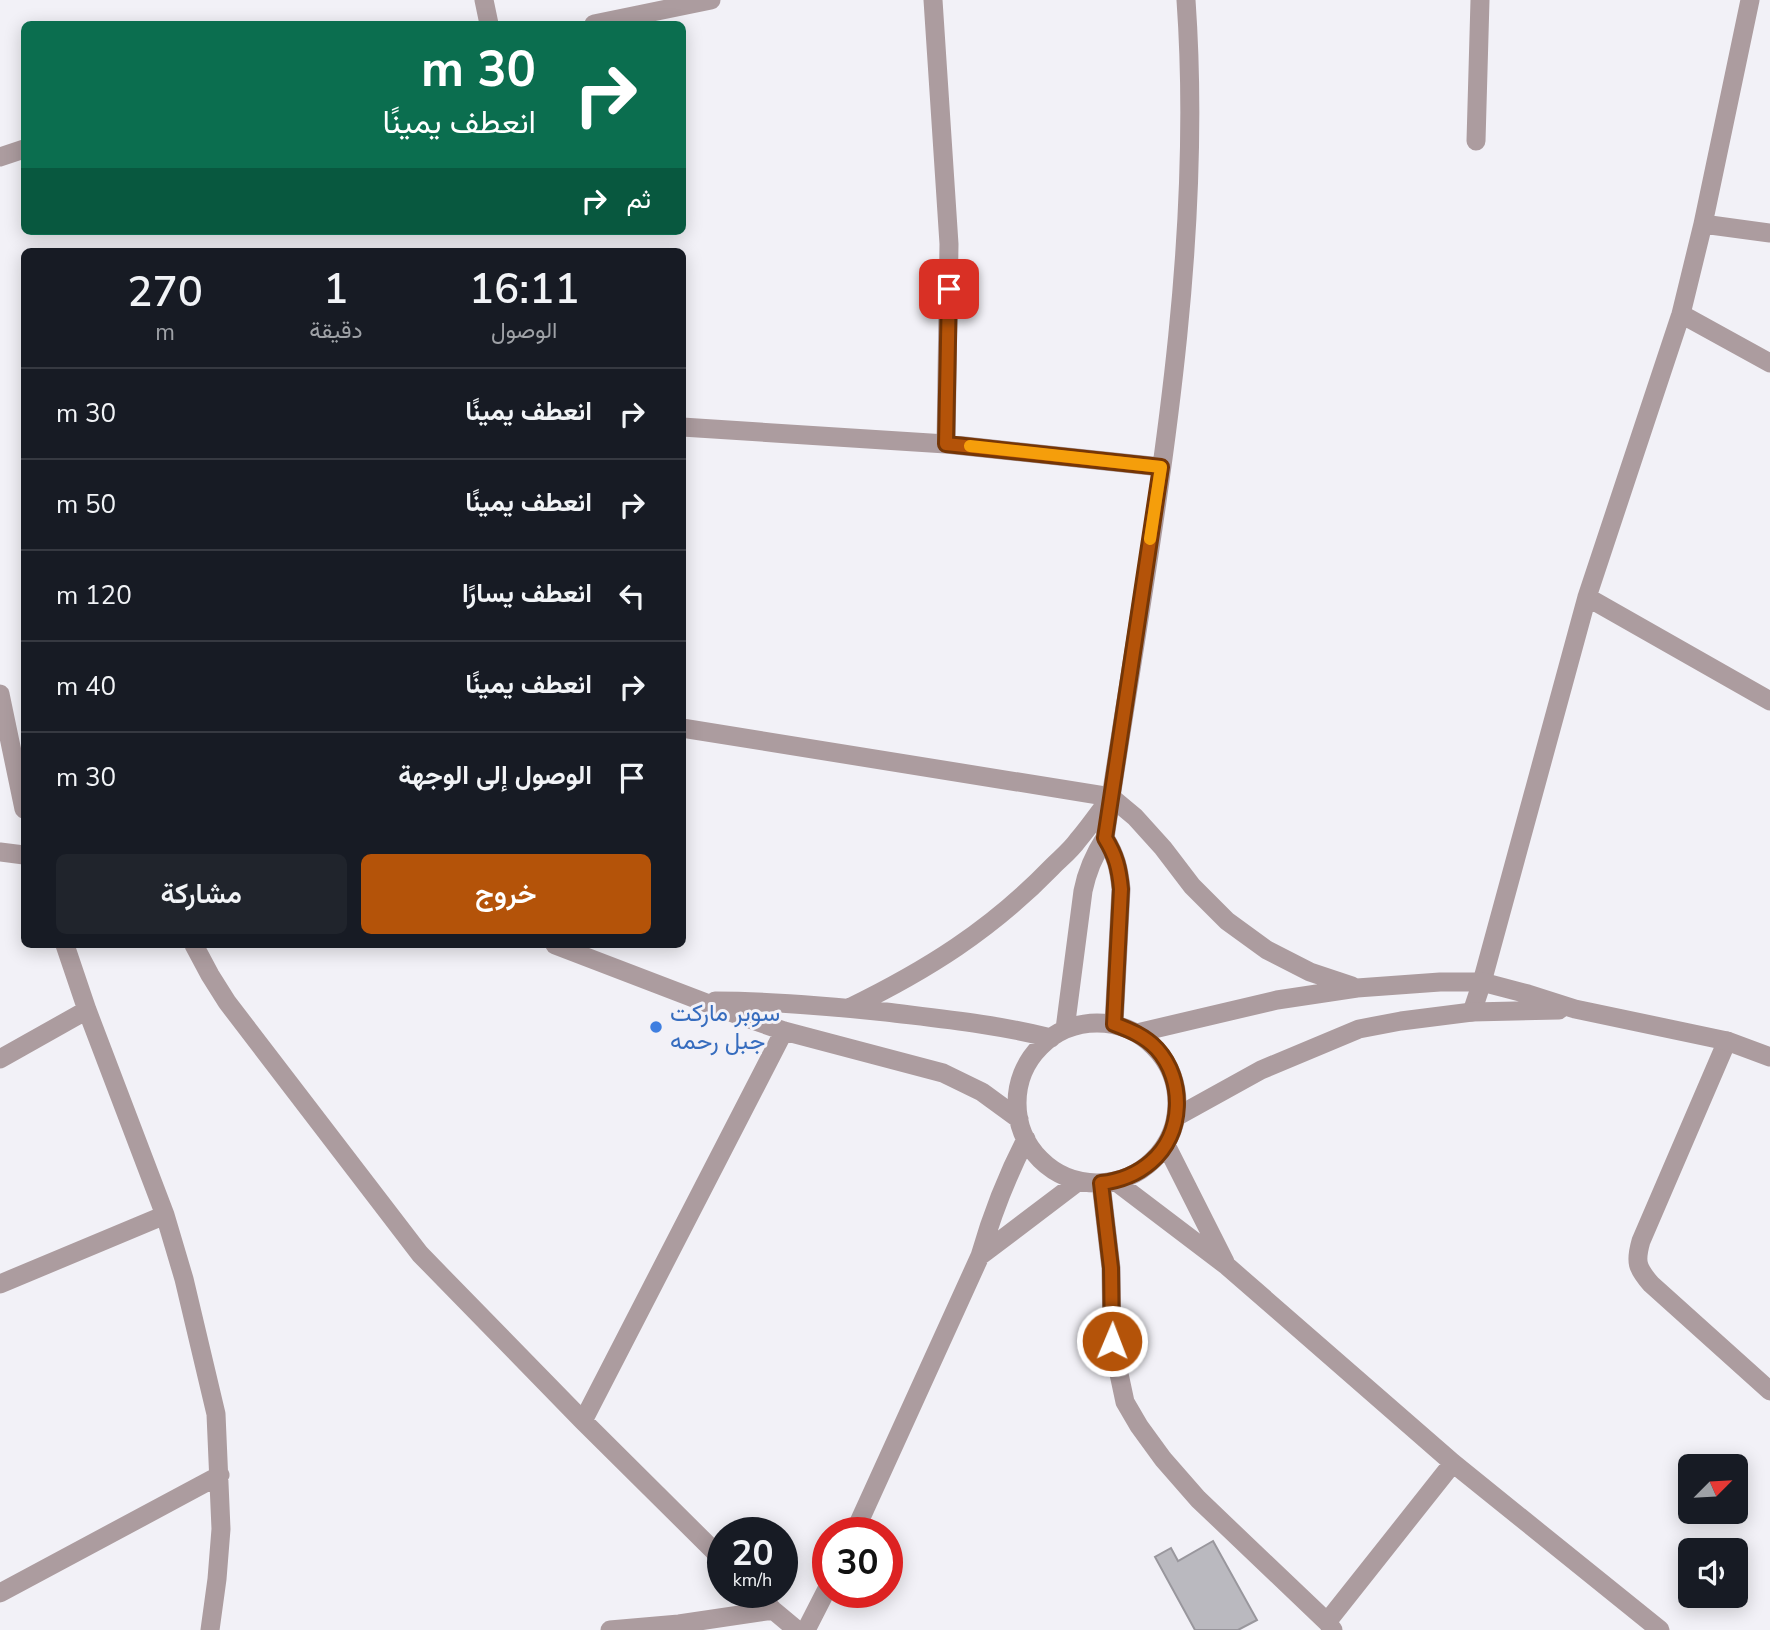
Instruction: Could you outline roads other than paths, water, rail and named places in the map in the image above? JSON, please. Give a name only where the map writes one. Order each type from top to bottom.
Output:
[{"type":"street","points":[[484,0],[488,21]]},
{"type":"street","points":[[609,21],[711,0]]},
{"type":"street","points":[[933,0],[949,244],[946,444]]},
{"type":"street","points":[[1058,1033],[1087,872],[1105,838],[1161,467],[1178,328],[1189,187],[1189,46],[1186,0]]},
{"type":"street","points":[[1476,141],[1480,0]]},
{"type":"street","points":[[1472,1012],[1587,597],[1681,314],[1703,224],[1749,0]]},
{"type":"street","points":[[0,157],[21,150]]},
{"type":"street","points":[[1703,224],[1770,233]]},
{"type":"street","points":[[1681,314],[1770,363]]},
{"type":"street","points":[[686,427],[946,444],[1161,467]]},
{"type":"street","points":[[1587,597],[1770,701]]},
{"type":"street","points":[[0,694],[21,798]]},
{"type":"street","points":[[686,729],[1111,797],[1135,817],[1192,886],[1227,920],[1266,950],[1310,972],[1357,988]]},
{"type":"street","points":[[849,1008],[900,983],[949,954],[995,920],[1038,883],[1077,841],[1111,797]]},
{"type":"street","points":[[1105,838],[1117,862],[1121,889],[1114,1024]]},
{"type":"street","points":[[0,852],[21,855]]},
{"type":"street","points":[[66,948],[165,1215],[184,1279],[216,1414],[220,1530],[210,1630]]},
{"type":"street","points":[[196,948],[227,1002],[420,1254],[707,1544]]},
{"type":"street","points":[[563,948],[784,1031],[943,1073],[982,1092],[1019,1119]]},
{"type":"street","points":[[1137,1033],[1277,1000],[1357,988],[1482,982],[1574,1009],[1727,1041],[1770,1057]]},
{"type":"street","points":[[702,1001],[849,1008],[1058,1033]]},
{"type":"street","points":[[1176,1117],[1261,1070],[1359,1029],[1472,1012],[1574,1009]]},
{"type":"street","points":[[0,1059],[87,1010]]},
{"type":"street","points":[[1089,1023],[1114,1024],[1137,1033],[1156,1048],[1170,1069],[1177,1093],[1176,1117],[1166,1145],[1152,1161],[1135,1174],[1108,1182],[1079,1181],[1057,1172],[1039,1157],[1026,1139],[1019,1119],[1018,1096],[1023,1073],[1034,1054],[1058,1033],[1089,1023]]},
{"type":"street","points":[[583,1421],[784,1031]]},
{"type":"street","points":[[1727,1041],[1641,1241],[1637,1255],[1638,1265],[1651,1284],[1770,1391]]},
{"type":"street","points":[[861,1517],[980,1255],[991,1215],[1026,1139]]},
{"type":"street","points":[[1166,1145],[1227,1266]]},
{"type":"street","points":[[980,1255],[1079,1181]]},
{"type":"street","points":[[1108,1182],[1227,1266],[1453,1463],[1660,1630]]},
{"type":"street","points":[[1108,1182],[1112,1341],[1125,1402],[1163,1459],[1198,1499],[1330,1626],[1453,1463]]},
{"type":"street","points":[[0,1284],[165,1215]]},
{"type":"street","points":[[0,1593],[220,1475]]},
{"type":"street","points":[[806,1630],[817,1608]]},
{"type":"street","points":[[610,1630],[678,1624],[773,1610],[797,1630]]},
{"type":"place","name":"سوبر ماركت جبل رحمه","points":[[656,1027]]}]
